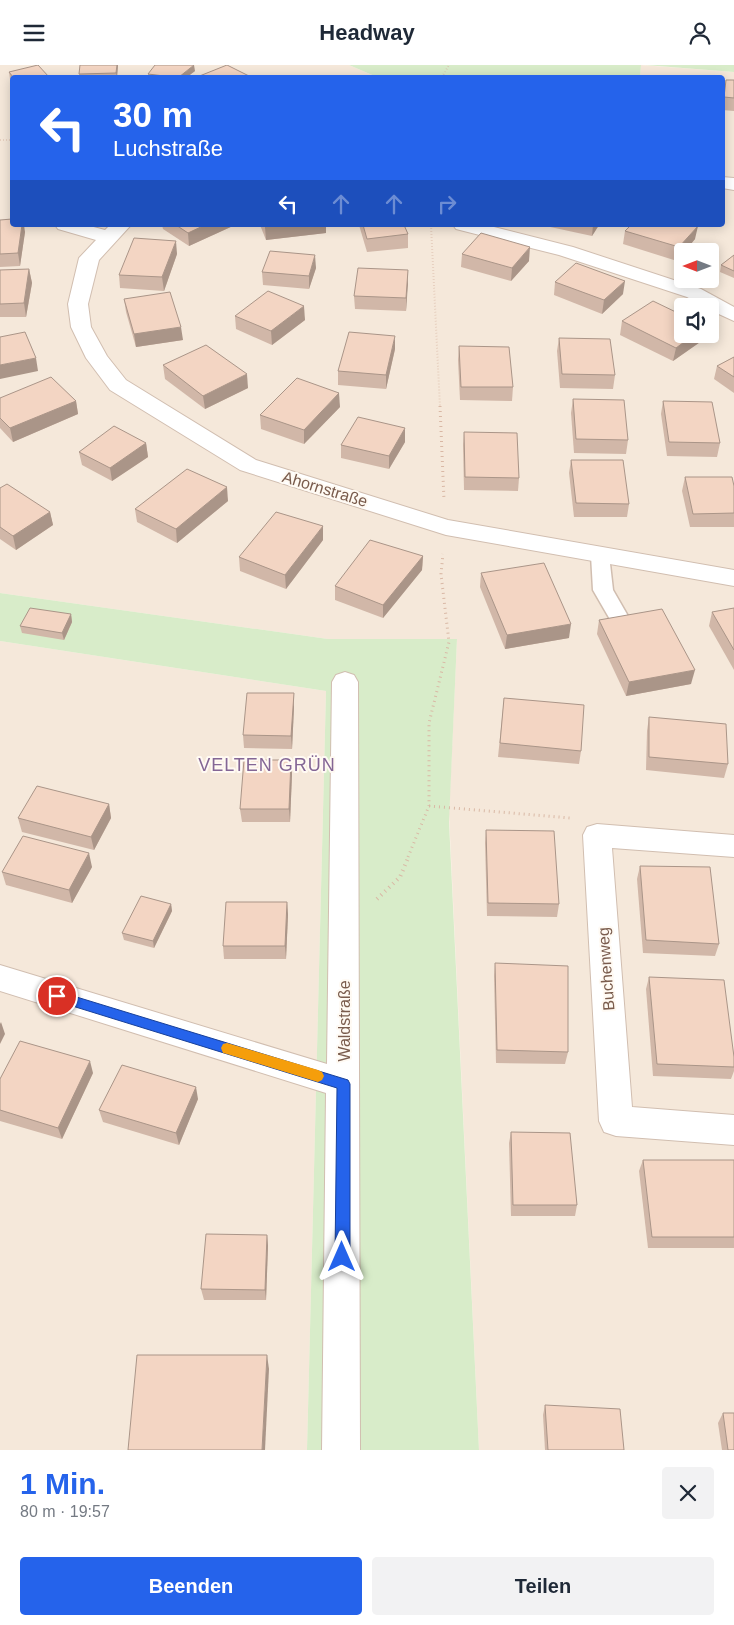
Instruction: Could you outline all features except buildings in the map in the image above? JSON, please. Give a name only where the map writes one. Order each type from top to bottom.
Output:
[{"type":"street","points":[[81,227],[114,231]]},
{"type":"street","points":[[472,227],[566,251],[694,293],[734,315]]},
{"type":"street","name":"Ahornstraße","points":[[114,231],[89,258],[78,304],[81,327],[97,359],[118,385],[248,465],[446,527],[734,578]]},
{"type":"street","name":"Waldstraße","points":[[341,1450],[345,681]]},
{"type":"street","points":[[597,835],[734,846]]},
{"type":"street","name":"Buchenweg","points":[[597,835],[616,1121],[734,1130]]},
{"type":"street","points":[[0,979],[344,1084]]},
{"type":"lane","points":[[600,555],[603,589],[622,623]]},
{"type":"path","points":[[344,931],[400,877],[429,806],[429,723],[449,642],[441,574],[446,527],[431,227]]},
{"type":"path","points":[[429,806],[584,819],[597,835]]},
{"type":"shaded area","points":[[0,65],[349,65],[372,75],[10,75],[10,227],[725,227],[725,75],[640,75],[641,65],[734,72],[734,1450],[479,1450],[449,814],[457,640],[328,639],[0,593]]},
{"type":"shaded area","points":[[0,641],[326,691],[307,1450],[0,1450]]},
{"type":"green space","points":[[349,65],[641,65],[640,75],[372,75]]},
{"type":"green space","points":[[645,65],[734,65],[734,72]]},
{"type":"green space","points":[[0,593],[328,639],[457,639],[449,822],[479,1450],[307,1450],[326,691],[0,641]]},
{"type":"slow traffic","points":[[227,1048],[318,1076]]},
{"type":"district","name":"VELTEN GRÜN","points":[[267,765]]},
{"type":"route","points":[[57,996],[344,1084],[342,1257]]}]
